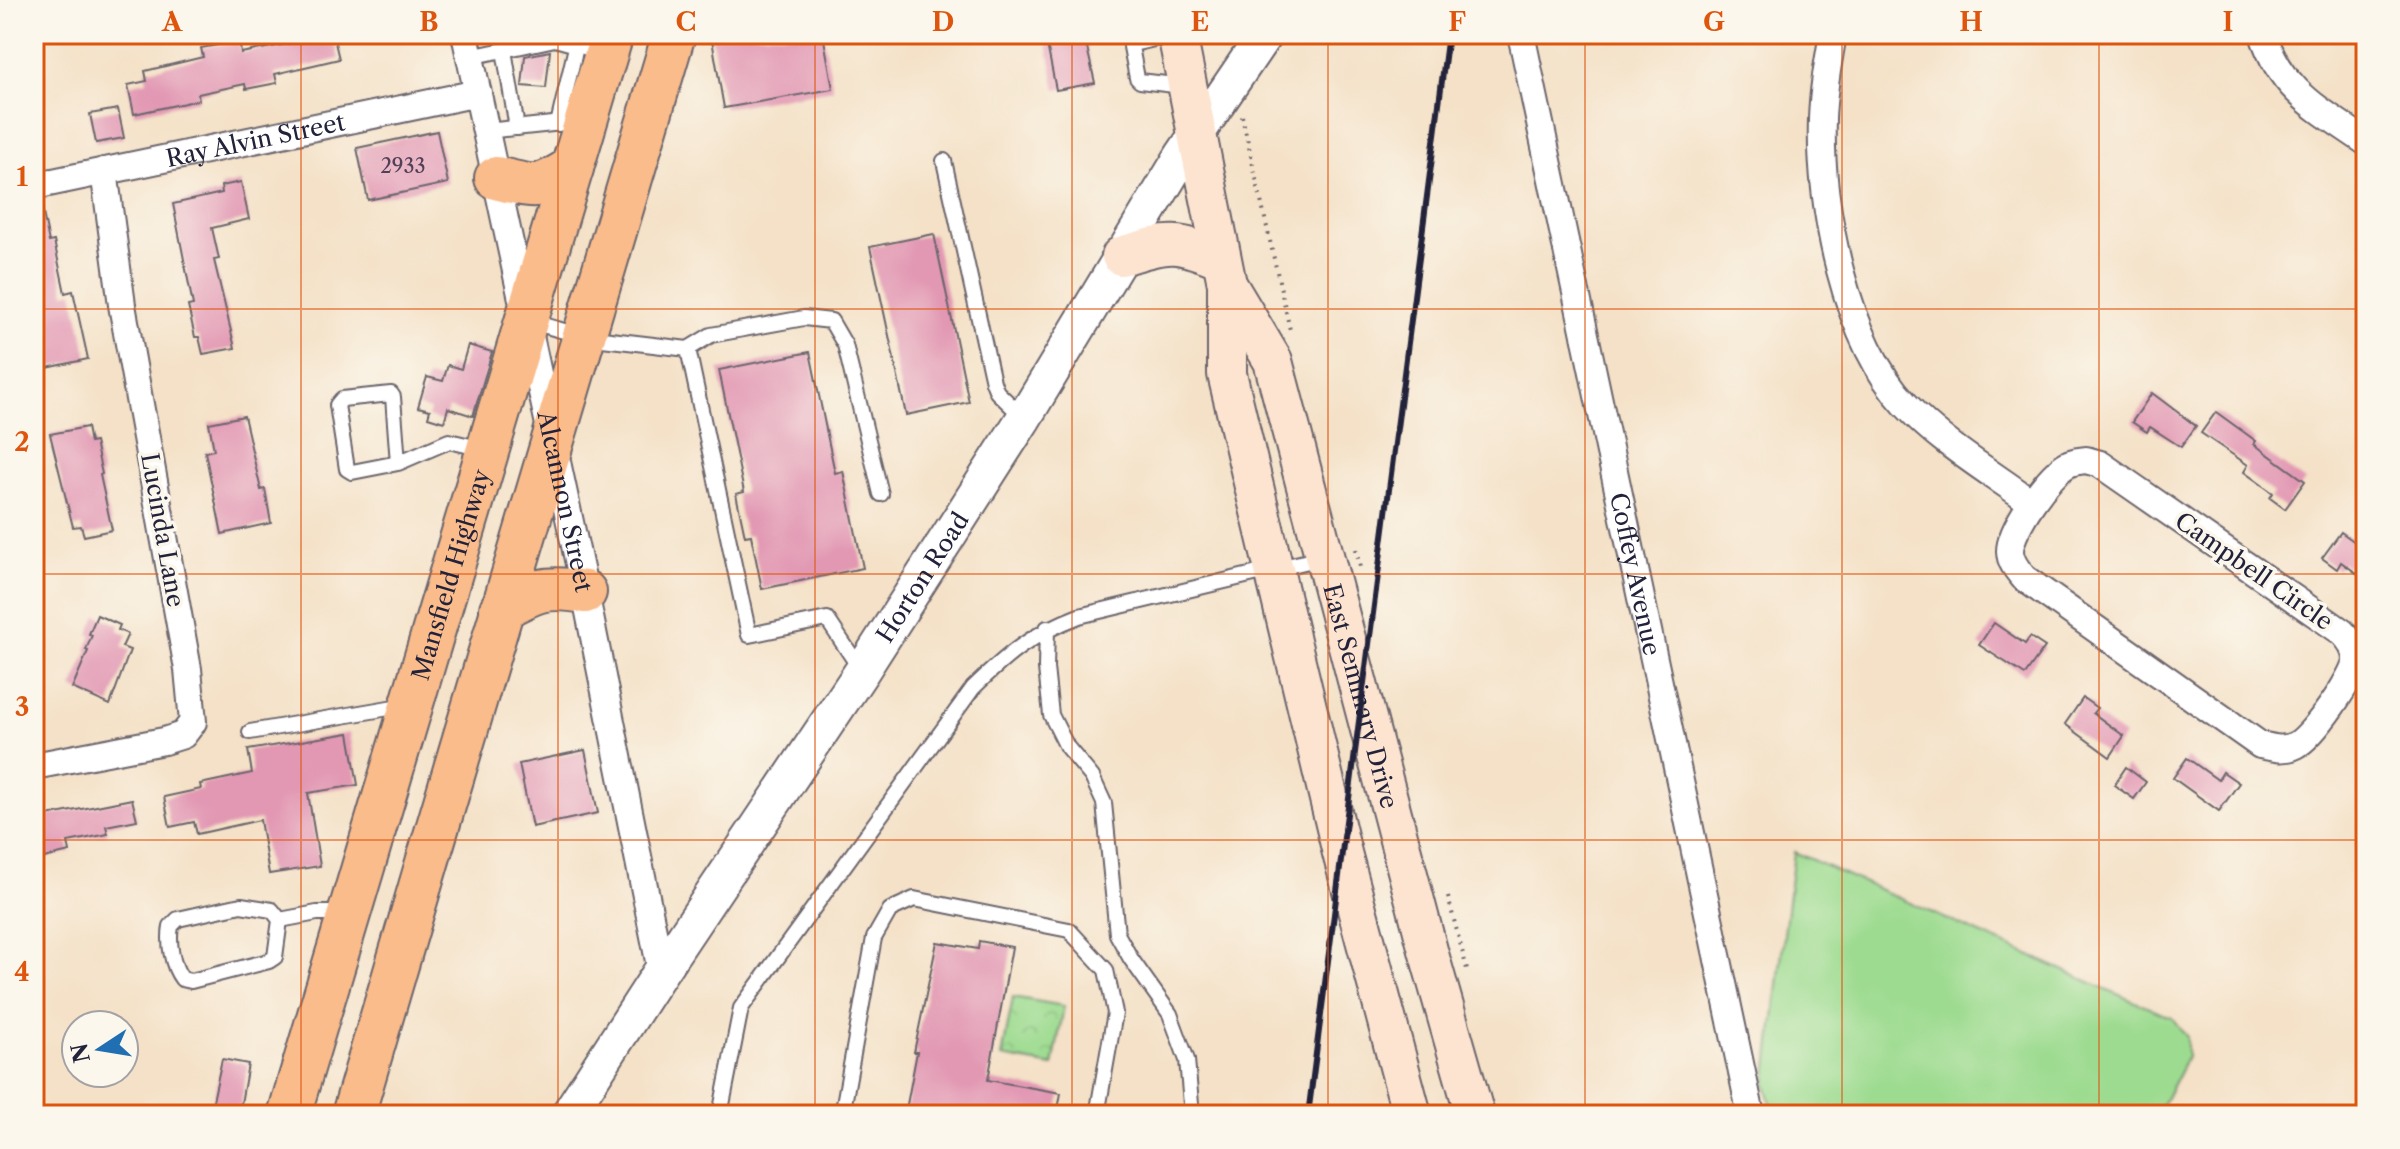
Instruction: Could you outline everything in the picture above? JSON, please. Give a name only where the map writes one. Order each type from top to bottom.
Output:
[{"type":"main road","points":[[353,1115],[674,34]]},
{"type":"main road","name":"East Seminary Drive","points":[[1176,34],[1224,272],[1227,374],[1342,853],[1412,1115]]},
{"type":"main road","name":"Mansfield Highway","points":[[289,1115],[572,168],[572,122],[594,41]]},
{"type":"main road","points":[[496,178],[525,185],[544,185],[572,168]]},
{"type":"main road","points":[[1121,256],[1167,243],[1190,246],[1224,272]]},
{"type":"main road","name":"East Seminary Drive","points":[[1224,272],[1273,361],[1425,939],[1475,1115]]},
{"type":"main road","points":[[501,609],[531,593],[555,587],[585,592]]},
{"type":"street","name":"Horton Road","points":[[568,1115],[862,671],[1024,418],[1197,132],[1265,34]]},
{"type":"street","name":"Coffey Avenue","points":[[1521,34],[1751,1115]]},
{"type":"street","points":[[1833,34],[1823,92],[1822,154],[1827,203],[1858,329],[1876,365],[1905,404],[1929,427],[2031,502]]},
{"type":"street","points":[[2263,34],[2269,54],[2298,95],[2366,142]]},
{"type":"street","name":"Alcannon Street","points":[[468,46],[585,592],[661,971]]},
{"type":"street","name":"Ray Alvin Street","points":[[34,186],[478,93]]},
{"type":"street","name":"Lucinda Lane","points":[[34,766],[164,741],[183,735],[193,722],[188,669],[122,305],[104,171]]},
{"type":"street","name":"Campbell Circle","points":[[2086,460],[2100,464],[2342,632],[2354,650],[2356,660],[2350,678],[2305,740],[2282,750],[2260,745],[2024,578],[2014,567],[2010,551],[2031,502],[2064,466],[2086,460]]},
{"type":"street","points":[[2350,678],[2366,656]]},
{"type":"lane","points":[[468,46],[504,50],[525,39],[594,41]]},
{"type":"lane","points":[[504,50],[517,128]]},
{"type":"lane","points":[[486,131],[572,122]]},
{"type":"lane","points":[[944,161],[993,382],[997,392],[1024,418]]},
{"type":"lane","points":[[525,320],[585,337],[688,349],[711,335],[804,318],[831,321],[845,345],[881,494]]},
{"type":"lane","points":[[688,349],[749,635],[827,619],[862,671]]},
{"type":"lane","points":[[398,463],[391,394],[342,399],[337,405],[347,469],[352,472],[398,463],[449,441],[487,450]]},
{"type":"lane","points":[[720,1115],[741,1008],[973,688],[1011,651],[1047,628],[1079,616],[1325,557]]},
{"type":"lane","points":[[1047,628],[1046,668],[1051,715],[1067,747],[1092,777],[1104,803],[1117,934],[1170,1014],[1187,1060],[1192,1115]]},
{"type":"lane","points":[[250,732],[411,704]]},
{"type":"lane","points":[[842,1115],[874,938],[890,910],[914,899],[1069,930],[1106,970],[1115,1013],[1097,1115]]},
{"type":"lane","points":[[241,905],[272,910],[280,920],[275,957],[269,961],[191,981],[182,979],[176,971],[169,936],[171,926],[178,919],[241,905]]},
{"type":"lane","points":[[280,920],[317,913],[348,913]]},
{"type":"green space","points":[[1794,852],[2172,1018],[2187,1037],[2187,1057],[2157,1115],[1774,1115],[1766,1084]]},
{"type":"green space","points":[[1013,997],[1064,1006],[1053,1066],[1002,1057]]},
{"type":"building","points":[[289,34],[333,34],[339,59],[275,74],[277,83],[246,89],[245,84],[198,94],[199,100],[134,114],[128,85],[147,81],[145,71],[203,57],[201,48],[239,41],[241,53],[291,43]]},
{"type":"building","points":[[711,34],[823,34],[833,89],[724,108]]},
{"type":"building","points":[[1045,34],[1084,34],[1095,83],[1056,90]]},
{"type":"building","points":[[550,51],[546,88],[522,86],[525,56]]},
{"type":"building","points":[[118,109],[124,138],[96,143],[90,114]]},
{"type":"building","points":[[437,131],[448,183],[368,200],[357,148]]},
{"type":"building","points":[[241,182],[249,219],[212,228],[219,259],[214,260],[235,348],[203,354],[199,337],[195,337],[188,306],[193,305],[173,204],[222,193],[221,186]]},
{"type":"building","points":[[34,208],[42,208],[49,242],[54,241],[65,293],[73,291],[88,359],[47,368],[34,315]]},
{"type":"building","points":[[934,234],[969,402],[906,415],[870,247]]},
{"type":"building","points":[[468,345],[492,352],[473,416],[448,408],[444,422],[428,417],[430,410],[418,407],[427,377],[443,381],[448,365],[461,369]]},
{"type":"building","points":[[810,352],[835,473],[843,471],[863,568],[762,589],[751,535],[745,536],[736,494],[744,492],[719,370]]},
{"type":"building","points":[[2152,393],[2196,426],[2181,447],[2150,427],[2147,432],[2132,422]]},
{"type":"building","points":[[2216,412],[2305,481],[2285,509],[2270,498],[2273,493],[2244,472],[2248,465],[2201,433]]},
{"type":"building","points":[[244,416],[261,490],[265,489],[271,523],[222,534],[205,452],[214,450],[209,423]]},
{"type":"building","points":[[87,427],[90,443],[95,442],[112,530],[84,536],[81,526],[73,527],[50,434]]},
{"type":"building","points":[[2341,532],[2366,550],[2366,580],[2341,562],[2337,569],[2322,558]]},
{"type":"building","points":[[97,615],[120,625],[118,630],[128,634],[122,647],[130,650],[110,705],[72,688],[88,651],[92,635],[89,634]]},
{"type":"building","points":[[1994,623],[2025,644],[2030,637],[2045,647],[2025,675],[1979,645]]},
{"type":"building","points":[[2083,698],[2097,708],[2093,713],[2124,736],[2110,757],[2065,724]]},
{"type":"building","points":[[349,733],[358,785],[308,793],[320,866],[269,874],[260,820],[197,834],[194,822],[170,827],[164,797],[201,789],[200,784],[252,773],[248,750]]},
{"type":"building","points":[[585,750],[598,813],[532,827],[519,764]]},
{"type":"building","points":[[2187,758],[2218,780],[2223,772],[2239,783],[2219,811],[2173,778]]},
{"type":"building","points":[[2126,767],[2146,782],[2134,799],[2114,785]]},
{"type":"building","points":[[132,799],[137,820],[106,826],[108,834],[68,842],[70,852],[44,858],[36,818]]},
{"type":"building","points":[[979,941],[1012,947],[988,1080],[1061,1093],[1057,1115],[905,1115],[917,1052],[914,1052],[937,942],[978,949]]},
{"type":"building","points":[[222,1059],[248,1064],[239,1115],[210,1115]]},
{"type":"railway","points":[[1308,1115],[1448,34]]}]
